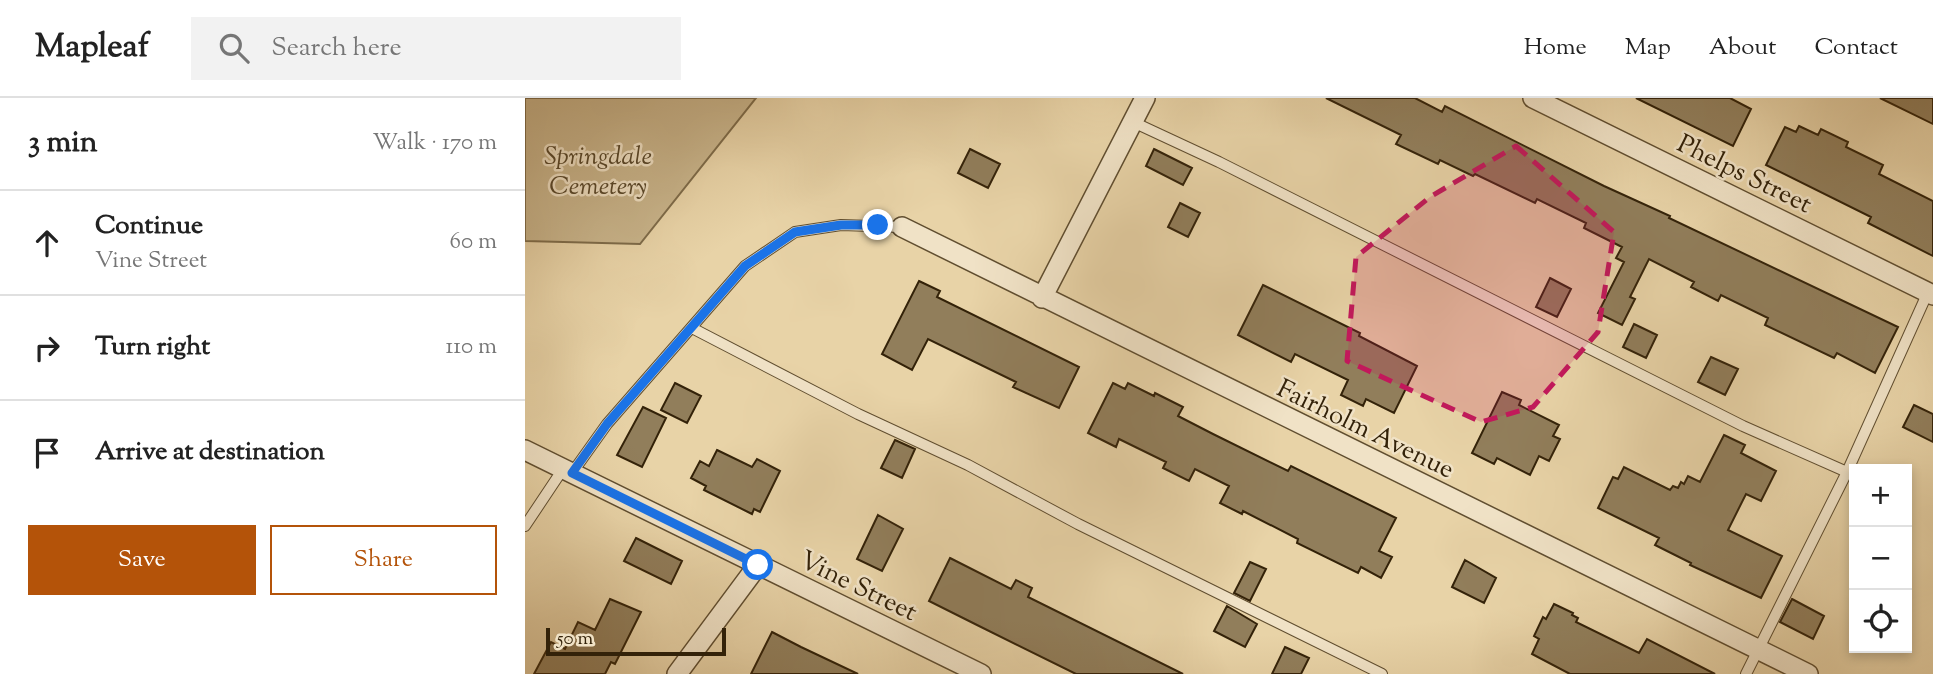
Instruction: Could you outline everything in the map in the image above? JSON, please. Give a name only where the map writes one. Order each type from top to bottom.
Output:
[{"type":"street","points":[[1042,298],[1145,98]]},
{"type":"street","name":"Phelps Street","points":[[1533,98],[1931,294]]},
{"type":"street","name":"Fairholm Avenue","points":[[902,227],[1808,674]]},
{"type":"street","name":"Vine Street","points":[[525,450],[981,674]]},
{"type":"street","points":[[677,674],[758,565]]},
{"type":"lane","points":[[1133,122],[1219,162],[1743,426],[1847,472]]},
{"type":"lane","points":[[525,526],[607,424],[745,266],[795,232],[841,225],[902,227]]},
{"type":"lane","points":[[1746,674],[1847,472],[1931,294]]},
{"type":"lane","points":[[692,328],[858,414],[968,465],[1077,524],[1383,674]]},
{"type":"highlighted area","points":[[1516,146],[1614,232],[1598,332],[1533,407],[1481,422],[1347,361],[1356,257],[1430,197]]},
{"type":"green space","name":"Springdale Cemetery","points":[[525,98],[756,98],[640,244],[525,241]]},
{"type":"building","points":[[1326,98],[1415,98],[1442,112],[1445,106],[1670,216],[1669,218],[1898,327],[1875,373],[1837,353],[1834,358],[1765,325],[1768,318],[1721,295],[1718,301],[1691,287],[1694,282],[1649,259],[1630,297],[1635,299],[1622,325],[1598,313],[1624,262],[1616,258],[1622,247],[1584,228],[1586,223],[1537,199],[1535,203],[1475,174],[1473,176],[1440,160],[1438,164],[1396,144],[1401,135]]},
{"type":"building","points":[[1636,98],[1730,98],[1751,109],[1733,146]]},
{"type":"building","points":[[1880,98],[1933,98],[1933,124]]},
{"type":"building","points":[[1799,126],[1818,135],[1821,129],[1848,142],[1846,147],[1883,165],[1879,174],[1933,201],[1933,256],[1868,223],[1871,217],[1766,165],[1785,127],[1796,132]]},
{"type":"building","points":[[970,149],[1000,164],[988,188],[958,173]]},
{"type":"building","points":[[1154,149],[1192,168],[1183,185],[1146,166]]},
{"type":"building","points":[[1180,203],[1200,213],[1188,237],[1168,227]]},
{"type":"building","points":[[1550,278],[1571,289],[1557,317],[1536,307]]},
{"type":"building","points":[[919,281],[940,291],[937,297],[1079,367],[1059,408],[1013,387],[1016,382],[928,339],[912,370],[882,354]]},
{"type":"building","points":[[1263,285],[1360,333],[1359,336],[1417,366],[1394,413],[1366,399],[1363,406],[1341,395],[1348,380],[1295,354],[1291,362],[1238,335]]},
{"type":"building","points":[[1634,324],[1657,335],[1646,358],[1623,347]]},
{"type":"building","points":[[1711,357],[1738,369],[1725,395],[1698,382]]},
{"type":"building","points":[[675,383],[701,396],[687,423],[661,410]]},
{"type":"building","points":[[1113,383],[1125,389],[1128,383],[1154,396],[1155,393],[1183,407],[1178,416],[1288,471],[1291,466],[1396,518],[1379,551],[1392,557],[1381,578],[1361,567],[1358,573],[1297,543],[1298,539],[1243,511],[1242,514],[1220,503],[1229,486],[1195,469],[1189,481],[1163,468],[1166,462],[1119,439],[1116,447],[1088,433]]},
{"type":"building","points":[[1502,392],[1521,400],[1519,405],[1559,425],[1553,436],[1560,439],[1549,461],[1539,456],[1530,475],[1497,458],[1494,464],[1472,453]]},
{"type":"building","points":[[1914,405],[1933,414],[1933,442],[1903,427]]},
{"type":"building","points":[[643,407],[666,418],[642,467],[617,455]]},
{"type":"building","points":[[1724,435],[1745,445],[1741,453],[1776,471],[1761,501],[1746,494],[1728,530],[1782,556],[1761,598],[1690,565],[1691,563],[1655,545],[1659,538],[1598,508],[1613,477],[1618,479],[1624,467],[1670,490],[1673,486],[1678,488],[1681,482],[1684,484],[1688,476],[1700,482]]},
{"type":"building","points":[[895,440],[915,449],[902,478],[881,468]]},
{"type":"building","points":[[717,450],[752,467],[757,459],[780,471],[760,512],[754,509],[752,514],[704,490],[706,486],[691,478],[700,461],[709,466]]},
{"type":"building","points":[[878,515],[903,529],[882,571],[857,559]]},
{"type":"building","points":[[636,538],[682,561],[671,584],[624,561]]},
{"type":"building","points":[[950,558],[1011,589],[1016,580],[1032,588],[1028,597],[1183,674],[1076,674],[977,625],[929,601]]},
{"type":"building","points":[[1465,560],[1496,578],[1484,603],[1452,587]]},
{"type":"building","points":[[1250,562],[1266,569],[1250,601],[1234,593]]},
{"type":"building","points":[[610,599],[641,612],[615,664],[611,662],[605,674],[534,674],[551,642],[565,649],[578,622],[595,630]]},
{"type":"building","points":[[1792,599],[1824,616],[1813,639],[1780,622]]},
{"type":"building","points":[[1554,604],[1573,613],[1572,615],[1578,618],[1576,622],[1639,653],[1647,639],[1715,674],[1570,674],[1532,654],[1539,639],[1534,636],[1543,617],[1546,619]]},
{"type":"building","points":[[1227,606],[1257,624],[1245,647],[1214,631]]},
{"type":"building","points":[[772,632],[801,647],[858,674],[751,674]]},
{"type":"building","points":[[1285,647],[1309,658],[1301,674],[1272,674]]},
{"type":"route","points":[[758,565],[572,473],[607,424],[745,266],[795,232],[841,225],[878,225]]}]
